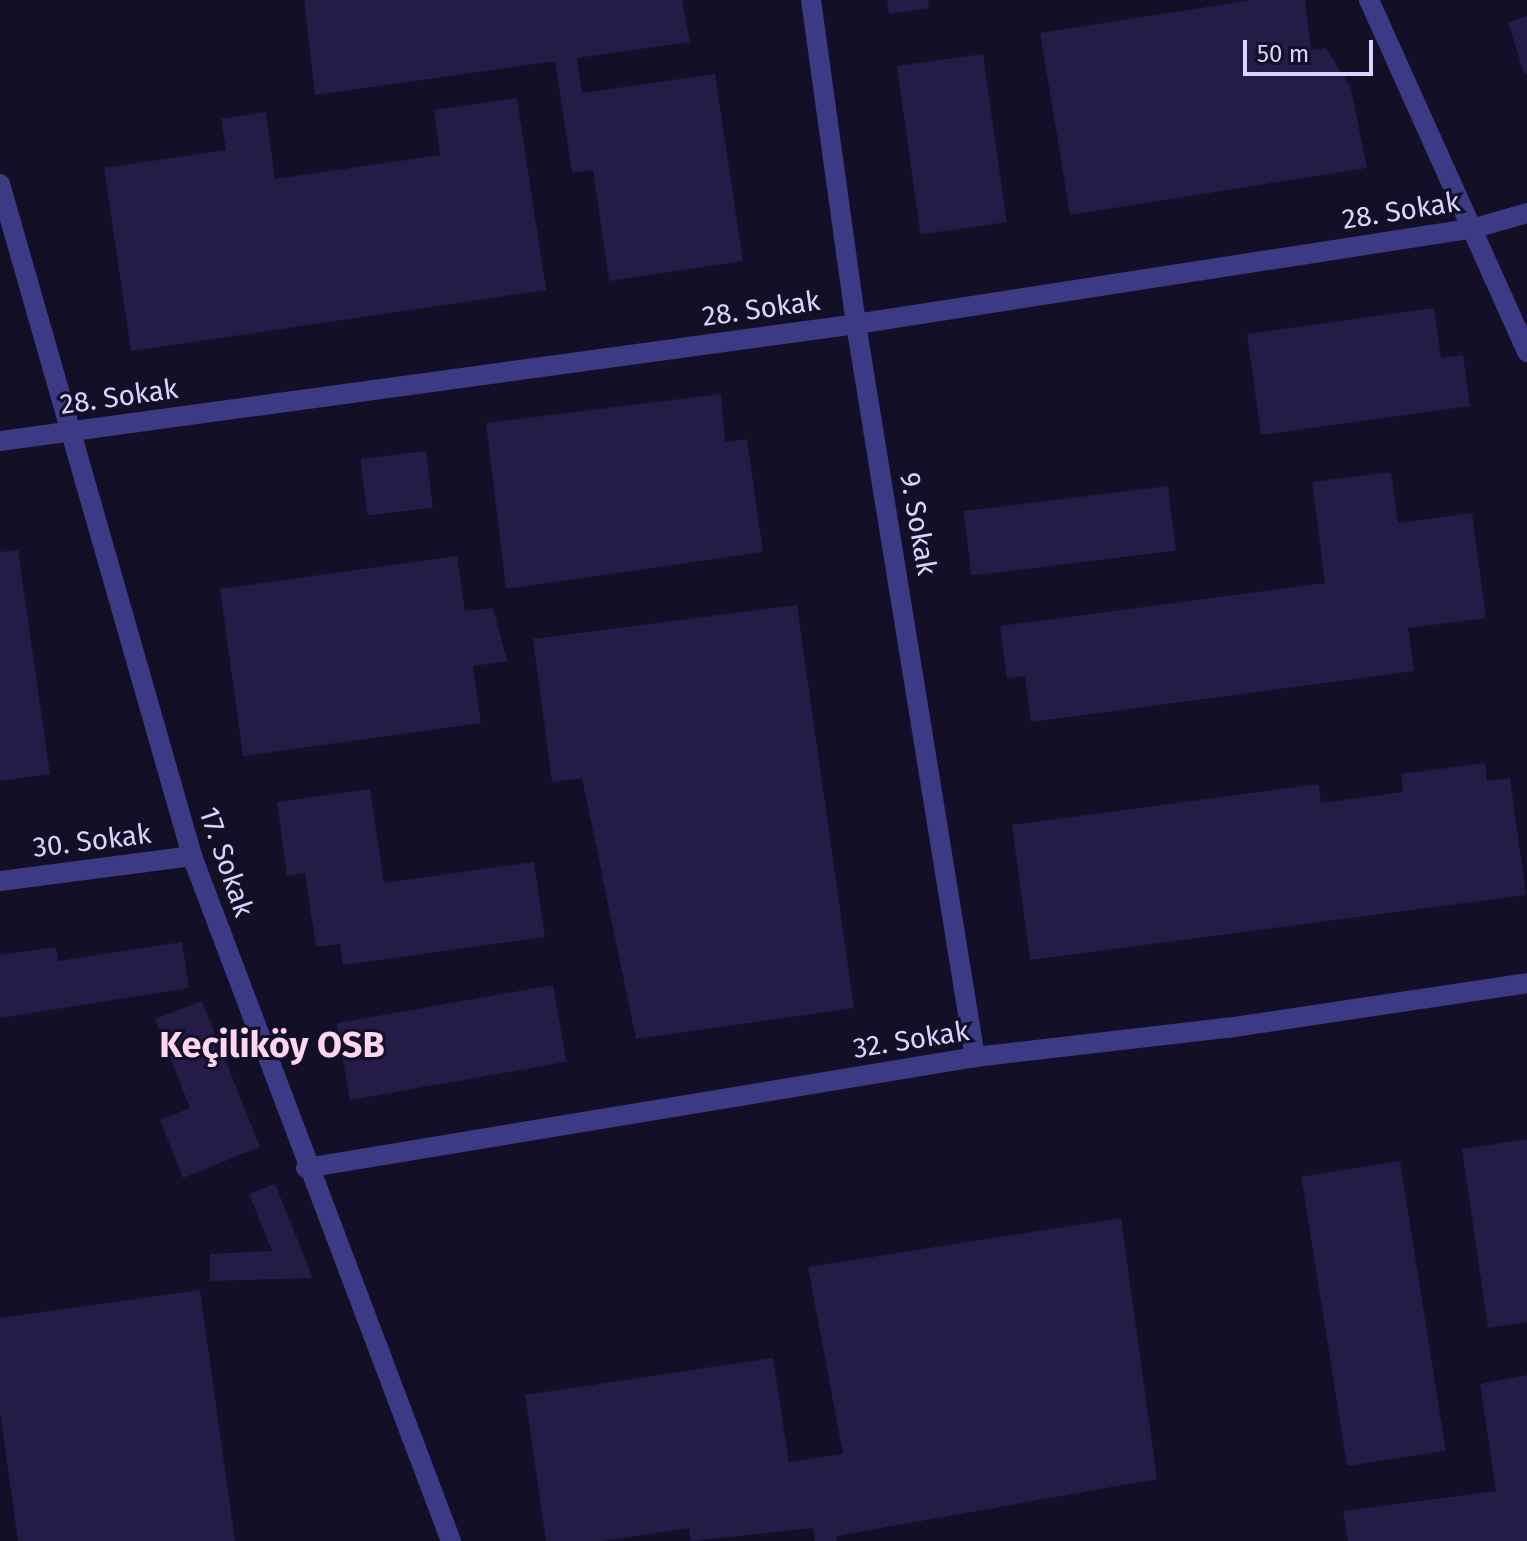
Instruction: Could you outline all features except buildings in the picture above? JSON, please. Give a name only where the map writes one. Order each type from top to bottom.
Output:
[{"type":"street","name":"9. Sokak","points":[[811,0],[856,324],[975,1057]]},
{"type":"street","points":[[1369,0],[1475,228],[1527,352]]},
{"type":"street","name":"17. Sokak","points":[[0,184],[67,432],[192,856],[306,1168],[451,1541]]},
{"type":"street","name":"28. Sokak","points":[[0,441],[856,324],[1475,228],[1527,213]]},
{"type":"street","name":"30. Sokak","points":[[0,881],[192,856]]},
{"type":"street","name":"32. Sokak","points":[[306,1168],[975,1057],[1227,1028],[1527,983]]},
{"type":"district","name":"Keçiliköy OSB","points":[[272,1046]]}]
